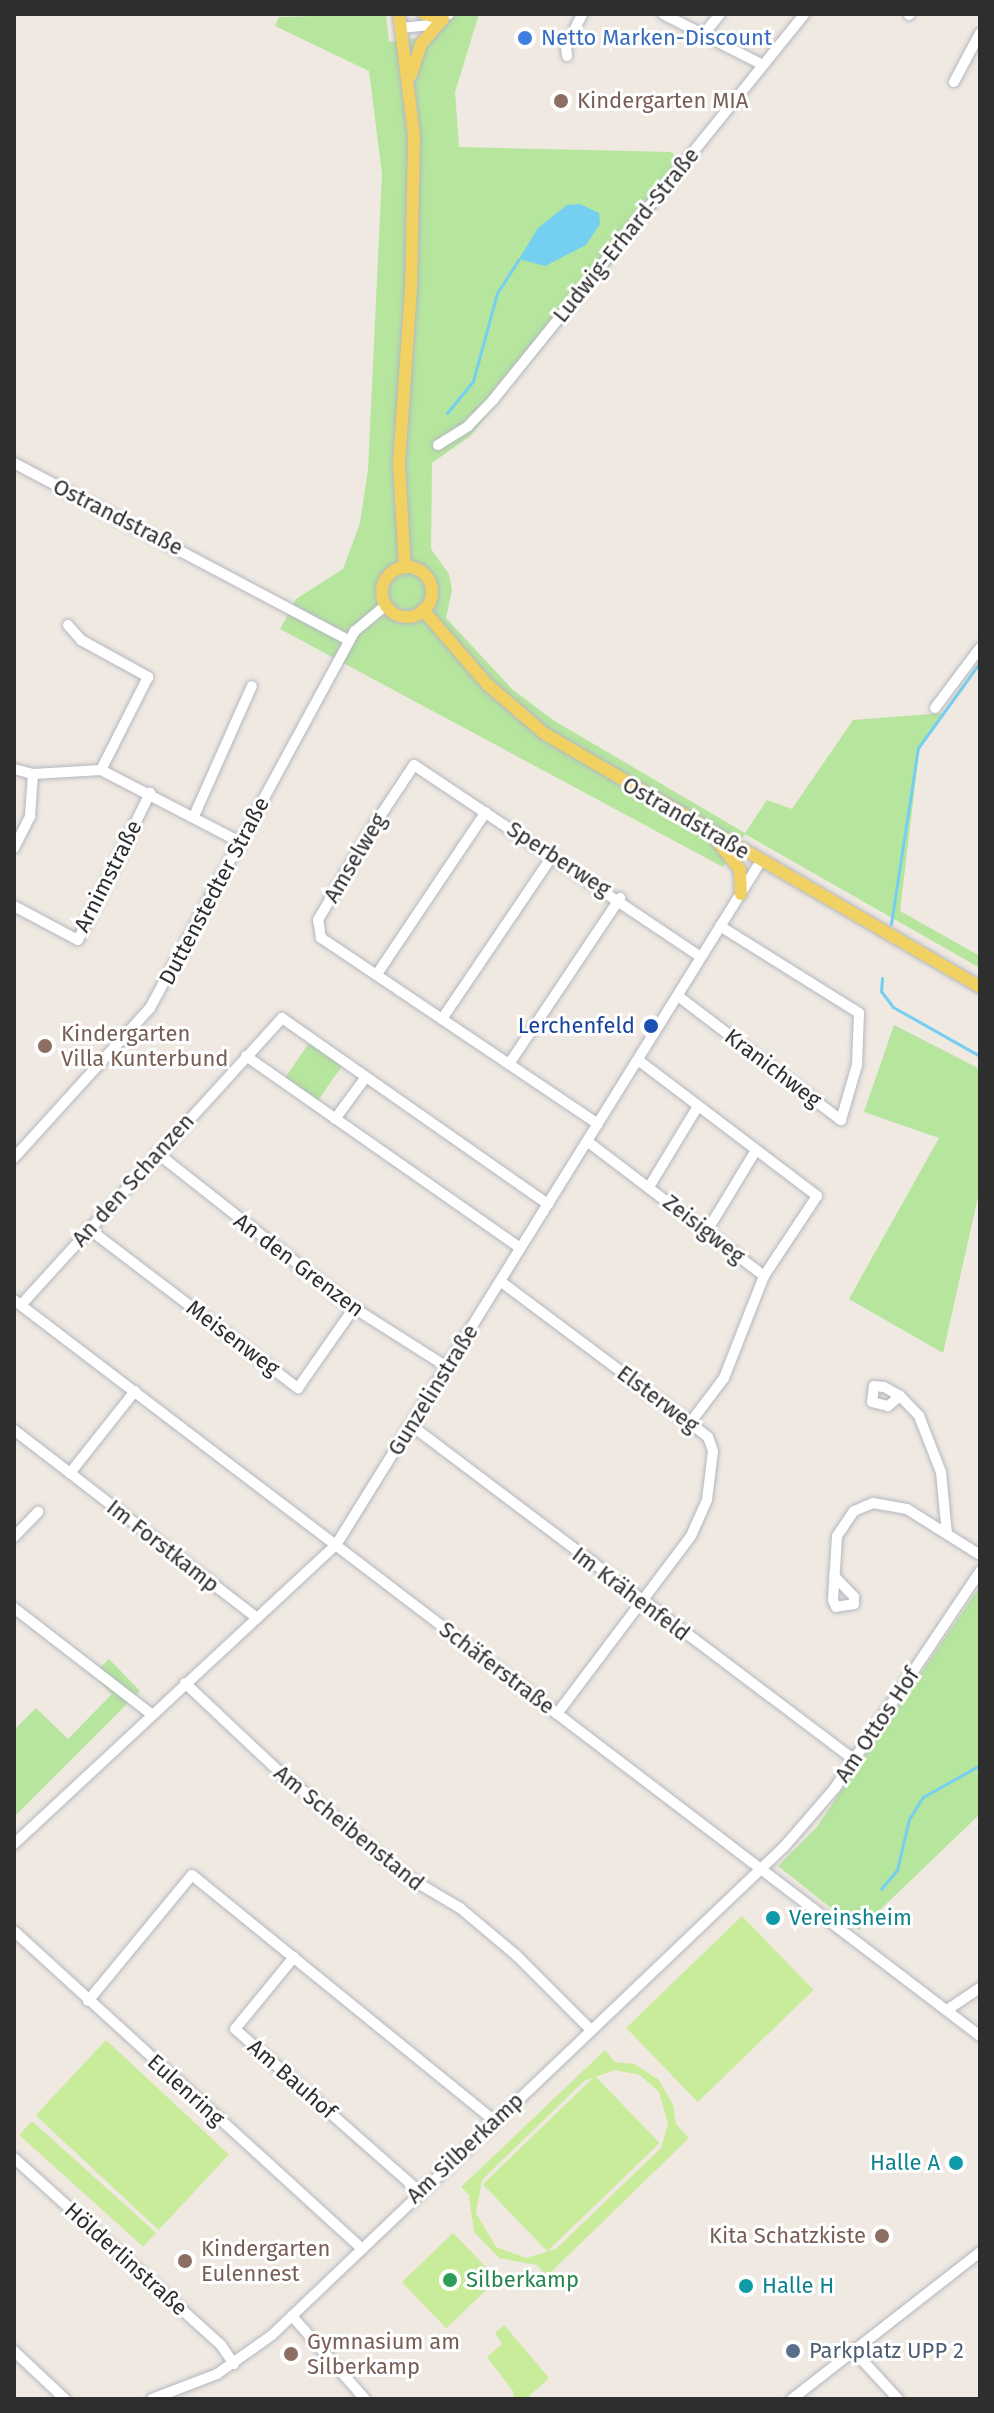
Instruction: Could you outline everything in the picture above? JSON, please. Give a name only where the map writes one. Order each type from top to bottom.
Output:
[{"type":"main road","points":[[399,14],[409,82],[413,245],[399,464],[405,568]]},
{"type":"main road","points":[[424,14],[446,16]]},
{"type":"main road","points":[[409,82],[421,44],[446,16]]},
{"type":"main road","points":[[405,568],[419,571],[429,582],[431,597],[423,610],[403,617],[386,605],[384,584],[405,568]]},
{"type":"main road","name":"Ostrandstraße","points":[[423,610],[527,721],[710,832],[980,987]]},
{"type":"main road","points":[[710,832],[740,870],[741,894]]},
{"type":"street","points":[[567,56],[566,46],[582,14]]},
{"type":"street","points":[[663,14],[763,65]]},
{"type":"street","points":[[703,35],[720,14]]},
{"type":"street","name":"Ludwig-Erhard-Straße","points":[[438,445],[468,426],[493,400],[804,14]]},
{"type":"street","points":[[401,28],[446,16]]},
{"type":"street","points":[[954,82],[980,33]]},
{"type":"street","name":"Ostrandstraße","points":[[14,463],[349,640]]},
{"type":"street","name":"Duttenstedter Straße","points":[[14,1158],[150,1008],[349,640],[365,618],[386,605]]},
{"type":"street","points":[[68,625],[81,640],[148,677],[101,770]]},
{"type":"street","points":[[935,708],[980,648]]},
{"type":"street","points":[[194,816],[252,686]]},
{"type":"street","name":"Sperberweg","points":[[414,765],[620,898],[701,957]]},
{"type":"street","name":"Amselweg","points":[[414,765],[318,920],[321,938],[598,1124]]},
{"type":"street","points":[[14,769],[33,774],[101,770],[240,842]]},
{"type":"street","points":[[14,848],[30,816],[33,774]]},
{"type":"street","name":"Arnimstraße","points":[[14,906],[78,940],[150,793]]},
{"type":"street","points":[[377,974],[486,812]]},
{"type":"street","points":[[442,1019],[553,855]]},
{"type":"street","name":"Gunzelinstraße","points":[[15,1841],[336,1545],[761,861]]},
{"type":"street","points":[[509,1064],[620,898]]},
{"type":"street","name":"Kranichweg","points":[[678,996],[841,1120],[857,1065],[859,1013],[720,926]]},
{"type":"street","name":"An den Schanzen","points":[[17,1302],[89,1229],[282,1018],[548,1204]]},
{"type":"street","points":[[246,1056],[520,1248]]},
{"type":"street","points":[[638,1060],[817,1196],[764,1276]]},
{"type":"street","points":[[335,1119],[366,1077]]},
{"type":"street","points":[[649,1187],[698,1106]]},
{"type":"street","name":"Zeisigweg","points":[[587,1141],[764,1276],[736,1355],[690,1423]]},
{"type":"street","points":[[707,1231],[756,1150]]},
{"type":"street","name":"An den Grenzen","points":[[157,1153],[354,1308],[447,1367]]},
{"type":"street","name":"Meisenweg","points":[[89,1229],[298,1388],[354,1308]]},
{"type":"street","name":"Elsterweg","points":[[500,1281],[708,1437],[713,1451],[707,1500],[691,1536],[557,1714]]},
{"type":"street","name":"Schäferstraße","points":[[17,1302],[980,2036]]},
{"type":"street","points":[[70,1473],[135,1391]]},
{"type":"street","points":[[900,1396],[929,1436],[941,1472],[947,1534]]},
{"type":"street","name":"Im Krähenfeld","points":[[412,1426],[853,1759]]},
{"type":"street","name":"Im Forstkamp","points":[[14,1430],[257,1618]]},
{"type":"street","points":[[834,1576],[843,1522],[873,1503],[907,1509],[980,1555]]},
{"type":"street","points":[[14,1537],[38,1512]]},
{"type":"street","name":"Am Ottos Hof","points":[[761,1869],[813,1816],[980,1571]]},
{"type":"street","points":[[14,1608],[151,1714]]},
{"type":"street","name":"Am Scheibenstand","points":[[185,1683],[273,1766],[406,1876],[460,1908],[516,1955],[590,2029]]},
{"type":"street","name":"Am Silberkamp","points":[[152,2399],[234,2364],[292,2316],[360,2247],[761,1869]]},
{"type":"street","points":[[88,2001],[192,1875],[494,2120]]},
{"type":"street","name":"Eulenring","points":[[14,1931],[360,2247]]},
{"type":"street","name":"Am Bauhof","points":[[294,1957],[235,2029],[419,2191]]},
{"type":"street","points":[[947,2010],[980,1988]]},
{"type":"street","name":"Hölderlinstraße","points":[[14,2158],[221,2345],[234,2364]]},
{"type":"street","points":[[792,2399],[980,2252]]},
{"type":"street","points":[[292,2316],[365,2399]]},
{"type":"street","points":[[853,2350],[898,2399]]},
{"type":"street","points":[[14,2351],[65,2399]]},
{"type":"green space","points":[[386,14],[389,42],[431,36],[457,14],[479,14],[455,92],[459,147],[671,152],[691,167],[470,436],[432,463],[431,549],[449,574],[452,590],[446,618],[512,689],[553,720],[745,833],[767,800],[792,809],[853,720],[943,713],[920,744],[900,911],[980,956],[980,968],[745,834],[723,867],[280,629],[296,599],[343,569],[360,523],[368,470],[382,174],[369,71],[275,26],[279,17]]},
{"type":"green space","points":[[894,1025],[980,1069],[980,1188],[943,1353],[849,1299],[939,1138],[864,1112]]},
{"type":"green space","points":[[310,1042],[343,1065],[318,1101],[285,1078]]},
{"type":"green space","points":[[980,1586],[980,1814],[859,1930],[778,1866],[816,1828]]},
{"type":"green space","points":[[109,1659],[140,1691],[14,1817],[14,1730],[36,1708],[68,1739],[112,1694],[93,1675]]},
{"type":"green space","points":[[742,1916],[814,1990],[698,2102],[626,2028]]},
{"type":"green space","points":[[106,2040],[229,2155],[159,2230],[36,2115]]},
{"type":"green space","points":[[605,2050],[615,2062],[634,2064],[659,2080],[673,2105],[676,2124],[689,2138],[547,2276],[537,2265],[499,2258],[474,2232],[469,2195],[461,2187]],"holes":[[[615,2070],[640,2075],[659,2092],[668,2124],[661,2148],[556,2249],[526,2258],[496,2247],[476,2213],[482,2180],[584,2081]]]},
{"type":"green space","points":[[595,2076],[660,2143],[547,2251],[483,2184]]},
{"type":"green space","points":[[32,2121],[156,2233],[143,2247],[19,2135]]},
{"type":"green space","name":"Silberkamp","points":[[453,2233],[497,2279],[446,2328],[402,2282]]},
{"type":"green space","points":[[504,2325],[549,2378],[526,2399],[514,2399],[513,2391],[487,2357],[502,2344],[495,2333]]},
{"type":"water","points":[[580,204],[599,213],[600,224],[586,245],[545,266],[519,259],[538,228],[567,205]]},
{"type":"waterway","points":[[447,413],[473,381],[497,293],[519,259]]},
{"type":"waterway","points":[[891,924],[918,748],[980,662]]},
{"type":"waterway","points":[[882,978],[881,991],[893,1007],[980,1056]]},
{"type":"waterway","points":[[881,1889],[897,1870],[909,1819],[923,1797],[980,1765]]},
{"type":"place","name":"Netto Marken-Discount","points":[[525,38]]},
{"type":"place","name":"Kindergarten MIA","points":[[561,101]]},
{"type":"place","name":"Lerchenfeld","points":[[651,1026]]},
{"type":"place","name":"Kindergarten Villa Kunterbund","points":[[45,1046]]},
{"type":"place","name":"Vereinsheim","points":[[773,1918]]},
{"type":"place","name":"Halle A","points":[[956,2163]]},
{"type":"place","name":"Kita Schatzkiste","points":[[882,2236]]},
{"type":"place","name":"Kindergarten Eulennest","points":[[185,2261]]},
{"type":"place","name":"Silberkamp","points":[[450,2280]]},
{"type":"place","name":"Halle H","points":[[746,2286]]},
{"type":"place","name":"Parkplatz UPP 2","points":[[793,2351]]},
{"type":"place","name":"Gymnasium am Silberkamp","points":[[291,2354]]}]
